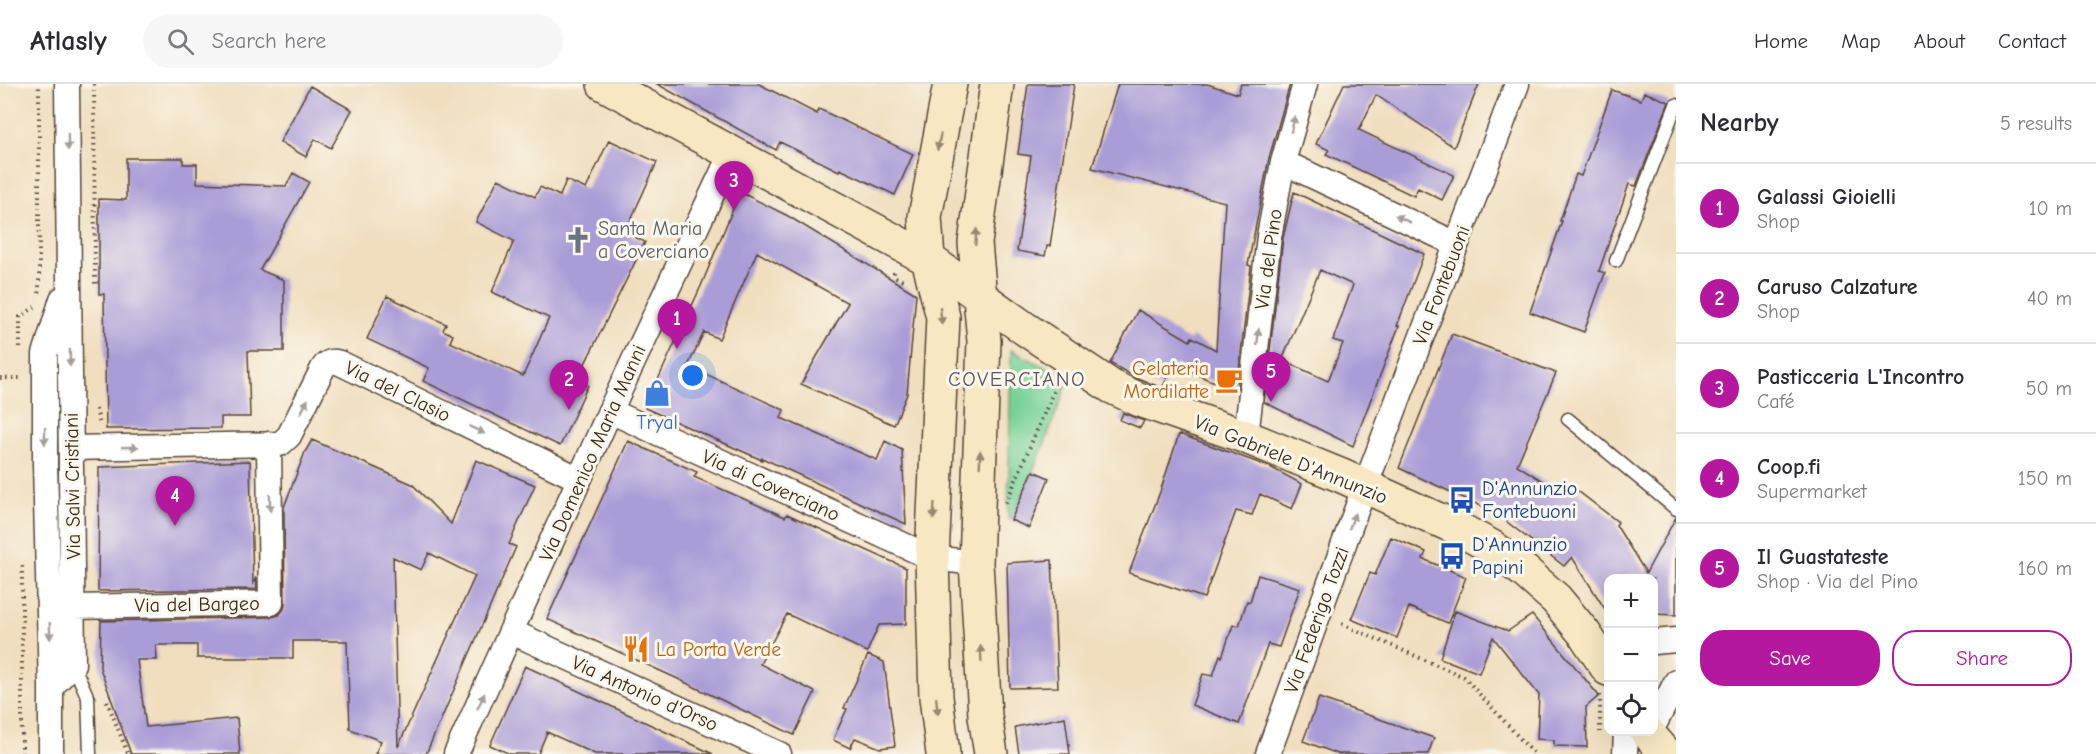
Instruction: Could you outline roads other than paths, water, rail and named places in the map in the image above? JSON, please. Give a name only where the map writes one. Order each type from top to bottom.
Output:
[{"type":"main road","name":"Via Gabriele D'Annunzio","points":[[604,84],[928,259],[1024,328],[1113,387],[1140,400],[1245,437],[1366,486],[1459,529],[1512,561],[1546,589],[1603,664]]},
{"type":"main road","points":[[943,754],[936,697],[932,558],[943,317],[928,259],[925,217],[950,84]]},
{"type":"main road","points":[[991,754],[985,716],[976,563],[984,341],[975,243],[998,84]]},
{"type":"street","name":"Via Salvi Cristiani","points":[[67,84],[73,664]]},
{"type":"street","name":"Via del Pino","points":[[1245,437],[1269,236],[1283,162],[1305,84]]},
{"type":"street","name":"Via Fontebuoni","points":[[1366,486],[1517,84]]},
{"type":"street","name":"Via Domenico Maria Manni","points":[[456,754],[610,411],[731,154]]},
{"type":"street","points":[[1283,162],[1456,244]]},
{"type":"street","name":"Via Salvi Cristiani","points":[[51,754],[45,354],[69,276]]},
{"type":"street","name":"Via del Clasio","points":[[269,444],[280,444],[286,440],[323,368],[328,362],[333,362],[342,364],[579,479]]},
{"type":"street","name":"Via di Coverciano","points":[[610,411],[932,558],[976,563]]},
{"type":"street","points":[[71,448],[269,444]]},
{"type":"street","name":"Via del Bargeo","points":[[73,608],[271,603],[269,444]]},
{"type":"street","name":"Via Federigo Tozzi","points":[[1268,754],[1366,486]]},
{"type":"street","name":"Via Antonio d'Orso","points":[[512,632],[779,754]]},
{"type":"street","points":[[1658,642],[1676,640]]},
{"type":"street","points":[[51,687],[73,664]]},
{"type":"street","points":[[1645,738],[1676,682]]},
{"type":"lane","points":[[1616,261],[1676,105]]},
{"type":"lane","points":[[1568,419],[1676,509]]},
{"type":"lane","points":[[73,664],[88,698],[90,754]]},
{"type":"place","name":"Pasticceria L'Incontro","points":[[734,211]]},
{"type":"place","name":"Santa Maria a Coverciano","points":[[578,240]]},
{"type":"place","name":"Galassi Gioielli","points":[[677,349]]},
{"type":"place","name":"Gelateria Mordilatte","points":[[1229,380]]},
{"type":"place","name":"Tryal","points":[[657,393]]},
{"type":"place","name":"Il Guastateste","points":[[1271,402]]},
{"type":"place","name":"Caruso Calzature","points":[[569,410]]},
{"type":"place","name":"D'Annunzio Fontebuoni","points":[[1462,500]]},
{"type":"place","name":"Coop.fi","points":[[175,526]]},
{"type":"place","name":"D'Annunzio Papini","points":[[1452,556]]},
{"type":"place","name":"La Porta Verde","points":[[636,649]]},
{"type":"district","name":"COVERCIANO","points":[[1017,379]]}]
